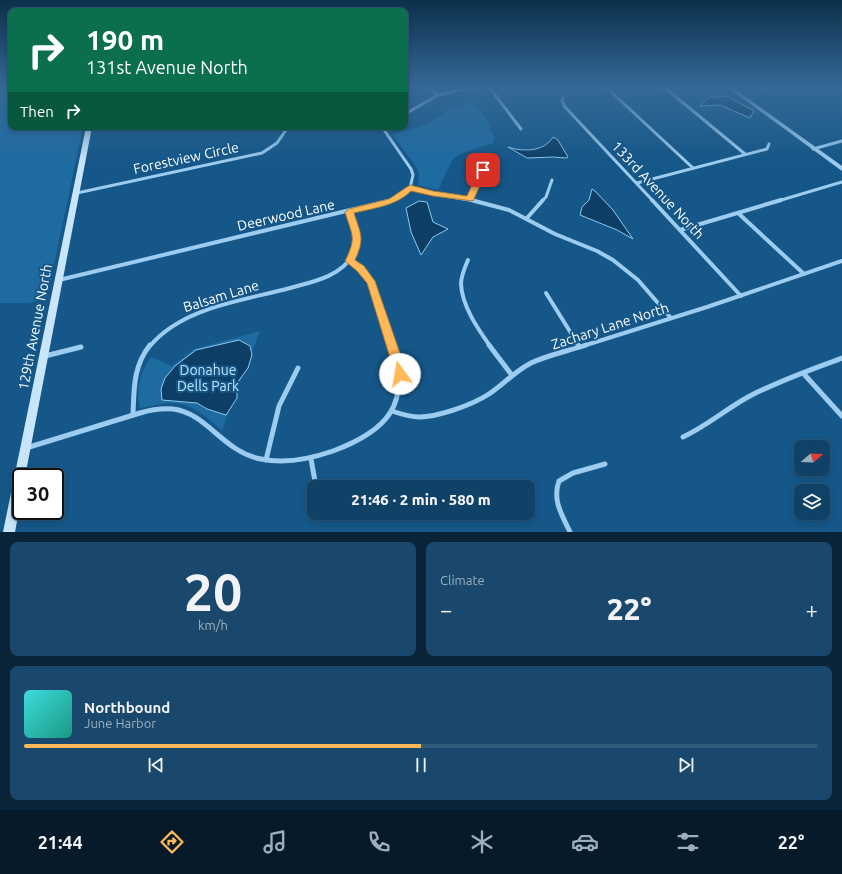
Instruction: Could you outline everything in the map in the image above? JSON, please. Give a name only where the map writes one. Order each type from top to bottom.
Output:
[{"type":"main road","name":"129th Avenue North","points":[[9,532],[88,130]]},
{"type":"street","points":[[508,112],[521,129]]},
{"type":"street","name":"133rd Avenue North","points":[[570,112],[741,296]]},
{"type":"street","points":[[633,112],[693,168]]},
{"type":"street","points":[[694,112],[745,154]]},
{"type":"street","points":[[763,112],[842,169]]},
{"type":"street","name":"Forestview Circle","points":[[76,192],[262,153],[277,143],[286,130]]},
{"type":"street","points":[[384,130],[411,170],[413,175],[410,188],[433,194],[470,199],[509,210],[527,218],[555,234],[597,251],[628,271],[649,291],[671,318]]},
{"type":"street","points":[[814,149],[842,141]]},
{"type":"street","points":[[637,183],[767,149],[769,144]]},
{"type":"street","points":[[470,199],[483,170]]},
{"type":"street","points":[[527,218],[546,197],[552,180]]},
{"type":"street","points":[[680,230],[842,182]]},
{"type":"street","name":"Deerwood Lane","points":[[59,280],[391,201],[402,196],[410,188]]},
{"type":"street","points":[[26,448],[133,416],[159,410],[172,409],[184,411],[193,416],[235,450],[249,456],[283,462],[311,459],[360,441],[378,428],[392,412],[400,386],[400,374],[398,362],[371,281],[361,269],[350,261],[357,246],[358,239],[349,212]]},
{"type":"street","points":[[738,213],[804,274]]},
{"type":"street","points":[[468,260],[462,276],[461,284],[465,301],[486,341],[511,374]]},
{"type":"street","name":"Balsam Lane","points":[[133,416],[135,381],[139,364],[151,344],[170,327],[180,320],[203,311],[325,278],[350,261]]},
{"type":"street","name":"Zachary Lane North","points":[[392,412],[413,417],[434,415],[480,398],[491,392],[511,374],[531,363],[741,296],[842,261]]},
{"type":"street","points":[[546,293],[579,348]]},
{"type":"street","points":[[44,356],[81,347]]},
{"type":"street","points":[[683,437],[696,432],[747,398],[803,373],[842,358]]},
{"type":"street","points":[[266,460],[279,406],[298,368]]},
{"type":"street","points":[[803,373],[842,416]]},
{"type":"street","points":[[311,459],[315,480]]},
{"type":"street","points":[[570,532],[556,502],[554,494],[559,481],[573,474],[605,464]]},
{"type":"green space","points":[[0,112],[8,112],[8,130],[82,130],[47,298],[30,303],[0,303]]},
{"type":"green space","points":[[445,112],[481,112],[492,127],[489,128],[495,138],[493,143],[460,154],[452,160],[438,190],[418,185],[419,174],[417,168],[392,134],[429,123]]},
{"type":"green space","name":"Donahue Dells Park","points":[[260,331],[222,430],[201,414],[185,405],[167,403],[140,408],[138,395],[140,381],[144,368],[151,357],[172,366],[194,349]]},
{"type":"shaded area","points":[[736,112],[754,112],[750,118]]},
{"type":"shaded area","points":[[553,137],[558,140],[568,157],[527,158],[508,147],[520,150],[533,150],[544,146]]},
{"type":"shaded area","points":[[592,189],[613,210],[633,239],[617,230],[580,215],[582,207],[589,200]]},
{"type":"shaded area","points":[[419,201],[427,202],[433,222],[448,229],[433,237],[421,255],[411,232],[406,208]]},
{"type":"shaded area","name":"Donahue Dells Park","points":[[239,340],[250,346],[252,355],[248,368],[237,383],[237,398],[226,415],[207,409],[197,403],[162,400],[161,389],[165,378],[175,366],[196,350]]},
{"type":"route","points":[[400,374],[398,362],[371,281],[361,269],[350,261],[357,246],[358,239],[349,212],[391,201],[402,196],[410,188],[433,194],[470,199],[483,170]]}]
